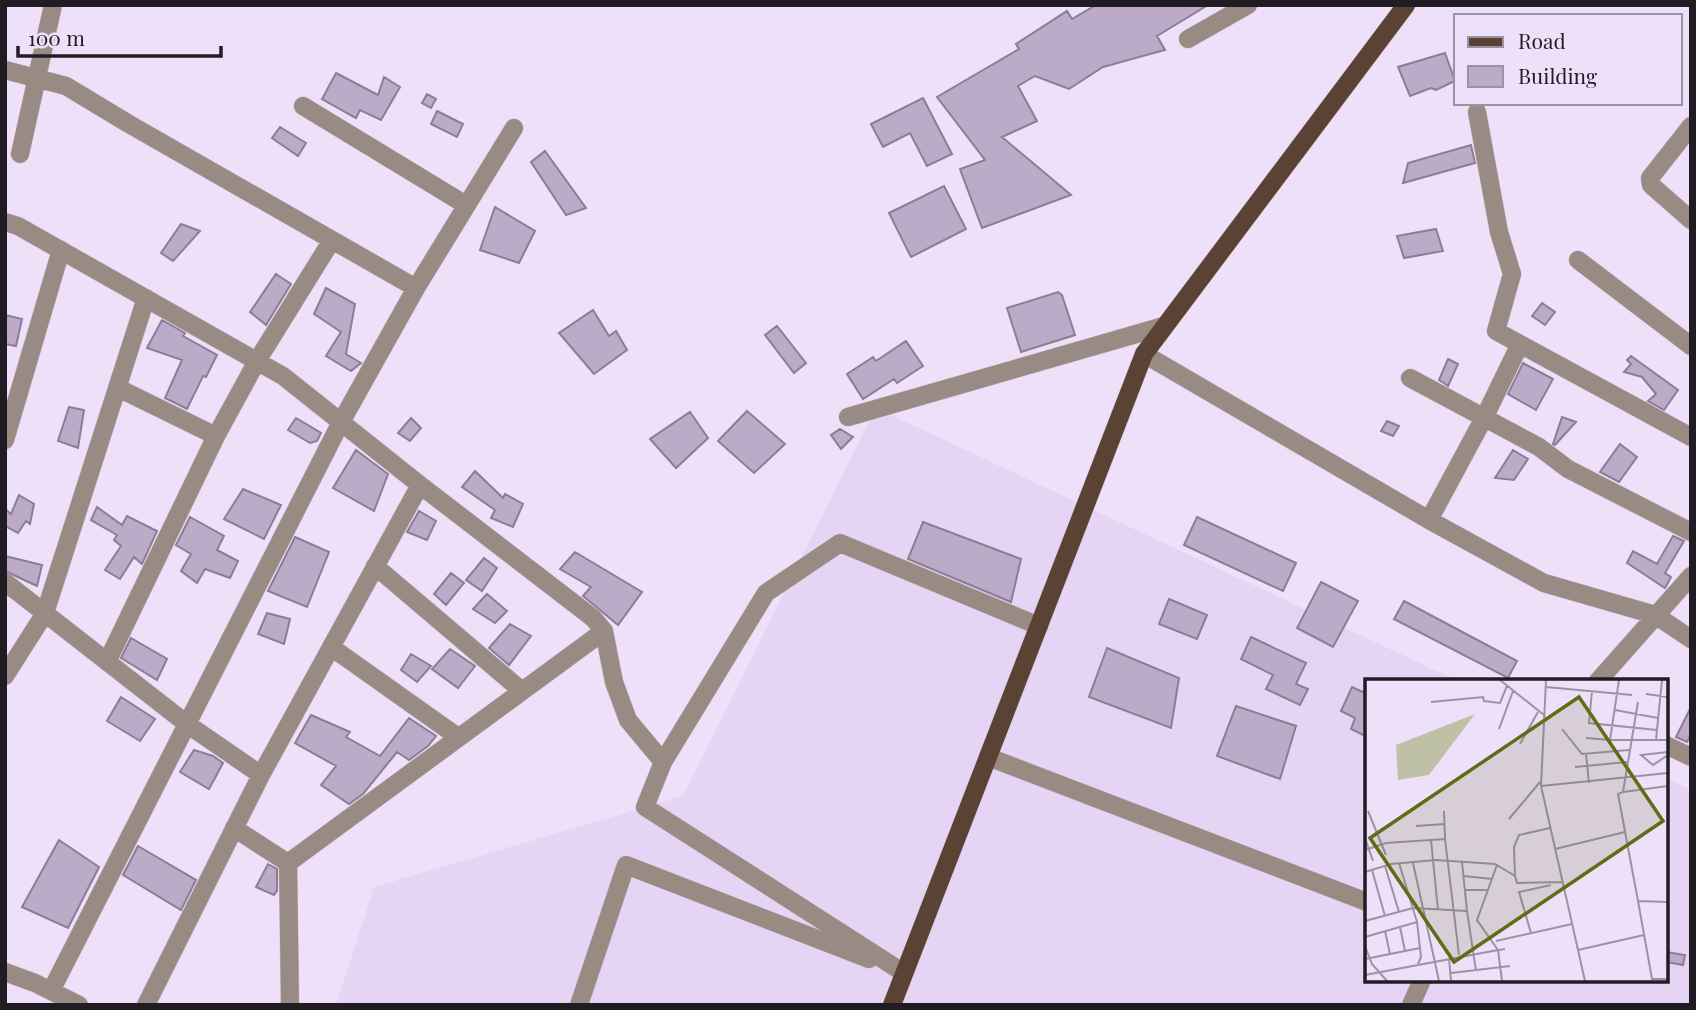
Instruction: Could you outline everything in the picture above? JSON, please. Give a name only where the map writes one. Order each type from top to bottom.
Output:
[{"type":"main road","points":[[892,1005],[1144,355],[1406,5]]},
{"type":"street","points":[[20,154],[53,5]]},
{"type":"street","points":[[1188,38],[1248,5]]},
{"type":"street","points":[[5,70],[66,86],[416,288]]},
{"type":"street","points":[[303,107],[466,205]]},
{"type":"street","points":[[1477,112],[1499,232],[1512,274],[1496,331],[1691,437]]},
{"type":"street","points":[[1691,126],[1650,178],[1651,185],[1691,220]]},
{"type":"street","points":[[51,991],[341,422],[416,288],[514,128]]},
{"type":"street","points":[[5,222],[18,226],[283,376],[419,485],[593,618],[604,631],[614,682],[628,720],[663,762]]},
{"type":"street","points":[[107,662],[216,436],[257,361],[332,240]]},
{"type":"street","points":[[5,440],[61,250]]},
{"type":"street","points":[[1578,260],[1691,346]]},
{"type":"street","points":[[5,676],[45,613],[146,298]]},
{"type":"street","points":[[848,417],[1164,326]]},
{"type":"street","points":[[1429,520],[1520,344]]},
{"type":"street","points":[[1144,355],[1429,520],[1544,583],[1655,615],[1691,639]]},
{"type":"street","points":[[1410,378],[1539,447],[1568,469],[1691,532]]},
{"type":"street","points":[[118,388],[216,436]]},
{"type":"street","points":[[146,1005],[261,775],[419,485]]},
{"type":"street","points":[[904,973],[646,807],[663,762],[766,593],[840,543],[1039,626]]},
{"type":"street","points":[[375,566],[522,691]]},
{"type":"street","points":[[1600,679],[1691,576]]},
{"type":"street","points":[[5,582],[187,724],[261,775]]},
{"type":"street","points":[[288,863],[604,631]]},
{"type":"street","points":[[331,646],[458,737]]},
{"type":"street","points":[[1668,746],[1691,757]]},
{"type":"street","points":[[988,757],[1365,901]]},
{"type":"street","points":[[234,828],[288,863]]},
{"type":"street","points":[[288,863],[290,1005]]},
{"type":"street","points":[[579,1005],[626,865],[904,973]]},
{"type":"street","points":[[5,972],[79,1005]]},
{"type":"street","points":[[1411,1005],[1421,982]]},
{"type":"shaded area","points":[[876,408],[1454,679],[1365,679],[1365,982],[1668,982],[1668,779],[1691,790],[1691,1005],[336,1005],[374,887],[683,796]]},
{"type":"building","points":[[1096,5],[1208,5],[1157,36],[1165,50],[1103,67],[1069,89],[1035,76],[1018,86],[1037,121],[1002,137],[1071,195],[982,228],[960,169],[985,160],[937,97],[1019,49],[1016,44],[1067,11],[1072,19]]},
{"type":"building","points":[[1445,53],[1454,81],[1436,90],[1431,88],[1410,96],[1398,67]]},
{"type":"building","points":[[336,73],[378,95],[384,77],[400,87],[381,120],[360,110],[356,118],[322,99]]},
{"type":"building","points":[[427,94],[436,99],[431,108],[422,103]]},
{"type":"building","points":[[923,98],[952,154],[927,166],[910,133],[883,147],[871,124]]},
{"type":"building","points":[[437,111],[463,124],[457,137],[431,124]]},
{"type":"building","points":[[280,127],[306,143],[298,156],[272,138]]},
{"type":"building","points":[[1471,145],[1475,163],[1403,183],[1408,163]]},
{"type":"building","points":[[545,151],[586,208],[566,215],[531,162]]},
{"type":"building","points":[[944,186],[966,229],[911,257],[889,213]]},
{"type":"building","points":[[495,207],[535,231],[519,263],[480,250]]},
{"type":"building","points":[[181,224],[200,231],[173,261],[161,253]]},
{"type":"building","points":[[1436,229],[1443,251],[1404,258],[1397,236]]},
{"type":"building","points":[[276,274],[291,284],[266,325],[250,312]]},
{"type":"building","points":[[326,288],[355,304],[346,354],[361,363],[351,371],[326,356],[341,332],[314,314]]},
{"type":"building","points":[[1058,292],[1062,295],[1075,335],[1021,352],[1007,308]]},
{"type":"building","points":[[1542,303],[1555,312],[1545,325],[1532,316]]},
{"type":"building","points":[[593,310],[609,336],[616,331],[627,350],[594,374],[559,333]]},
{"type":"building","points":[[5,315],[22,319],[16,346],[5,344]]},
{"type":"building","points":[[162,320],[185,333],[183,336],[217,355],[187,409],[165,398],[182,360],[147,348]]},
{"type":"building","points":[[777,326],[806,363],[794,373],[765,335]]},
{"type":"building","points":[[906,341],[923,366],[897,383],[894,379],[863,399],[847,374],[873,357],[876,361]]},
{"type":"building","points":[[1631,356],[1678,390],[1664,410],[1648,401],[1656,394],[1642,377],[1624,372],[1631,364],[1627,360]]},
{"type":"building","points":[[1448,359],[1458,364],[1448,386],[1439,380]]},
{"type":"building","points":[[1523,363],[1553,379],[1536,410],[1508,394]]},
{"type":"building","points":[[69,407],[84,410],[78,448],[58,441]]},
{"type":"building","points":[[747,411],[785,444],[754,473],[718,441]]},
{"type":"building","points":[[690,412],[708,438],[676,468],[650,439]]},
{"type":"building","points":[[1562,417],[1576,422],[1555,445],[1553,444]]},
{"type":"building","points":[[296,418],[321,433],[317,441],[310,443],[288,430]]},
{"type":"building","points":[[411,418],[421,428],[410,441],[398,433]]},
{"type":"building","points":[[1387,421],[1399,426],[1393,436],[1381,431]]},
{"type":"building","points":[[840,429],[853,437],[841,449],[831,435]]},
{"type":"building","points":[[1620,444],[1637,457],[1619,482],[1600,472]]},
{"type":"building","points":[[356,450],[388,474],[374,511],[333,488]]},
{"type":"building","points":[[1513,450],[1528,459],[1514,480],[1495,478]]},
{"type":"building","points":[[475,471],[503,498],[505,494],[523,504],[513,527],[491,518],[495,510],[462,487]]},
{"type":"building","points":[[243,489],[281,505],[264,539],[224,519]]},
{"type":"building","points":[[19,495],[34,504],[30,524],[26,521],[18,533],[5,526],[5,509],[11,514]]},
{"type":"building","points":[[97,507],[122,525],[127,516],[157,531],[142,564],[134,557],[120,579],[105,570],[121,546],[114,540],[117,535],[91,520]]},
{"type":"building","points":[[419,511],[436,521],[427,540],[407,532]]},
{"type":"building","points":[[190,517],[224,536],[217,550],[238,561],[230,578],[205,569],[197,583],[181,571],[191,554],[176,545]]},
{"type":"building","points":[[1197,517],[1296,563],[1283,591],[1184,545]]},
{"type":"building","points":[[923,522],[1021,559],[1011,602],[908,559]]},
{"type":"building","points":[[1673,536],[1684,541],[1665,573],[1671,577],[1665,588],[1627,563],[1633,551],[1657,564]]},
{"type":"building","points":[[295,537],[329,552],[307,607],[268,591]]},
{"type":"building","points":[[575,552],[642,592],[618,625],[583,596],[591,587],[560,569]]},
{"type":"building","points":[[5,556],[42,565],[37,586],[5,571]]},
{"type":"building","points":[[484,558],[497,568],[482,591],[466,580]]},
{"type":"building","points":[[451,573],[464,583],[446,605],[434,594]]},
{"type":"building","points":[[1321,582],[1358,601],[1333,647],[1297,628]]},
{"type":"building","points":[[487,594],[507,611],[495,623],[473,609]]},
{"type":"building","points":[[1169,599],[1207,615],[1197,639],[1159,624]]},
{"type":"building","points":[[1404,601],[1517,661],[1508,678],[1394,619]]},
{"type":"building","points":[[267,613],[290,619],[284,644],[258,634]]},
{"type":"building","points":[[510,624],[531,636],[509,665],[489,648]]},
{"type":"building","points":[[1251,637],[1306,663],[1296,684],[1308,689],[1300,705],[1266,689],[1273,675],[1241,659]]},
{"type":"building","points":[[131,638],[167,659],[157,680],[121,658]]},
{"type":"building","points":[[1107,648],[1179,678],[1171,728],[1089,697]]},
{"type":"building","points":[[450,649],[475,666],[458,688],[432,669]]},
{"type":"building","points":[[411,654],[431,666],[417,682],[401,670]]},
{"type":"building","points":[[1352,687],[1365,693],[1365,736],[1351,729],[1355,718],[1341,711]]},
{"type":"building","points":[[121,697],[155,719],[140,741],[107,721]]},
{"type":"building","points":[[1236,706],[1296,726],[1280,779],[1217,756]]},
{"type":"building","points":[[1691,707],[1691,734],[1687,742],[1676,737]]},
{"type":"building","points":[[311,715],[350,732],[346,737],[380,756],[409,718],[436,736],[428,746],[409,760],[397,752],[363,794],[349,804],[321,785],[336,766],[295,743]]},
{"type":"building","points":[[194,750],[213,756],[223,763],[209,789],[180,772]]},
{"type":"building","points":[[59,840],[99,867],[68,928],[22,907]]},
{"type":"building","points":[[138,846],[196,880],[181,910],[123,875]]},
{"type":"building","points":[[268,864],[277,869],[277,891],[274,895],[256,887]]},
{"type":"building","points":[[1668,952],[1685,955],[1683,965],[1668,962]]}]
